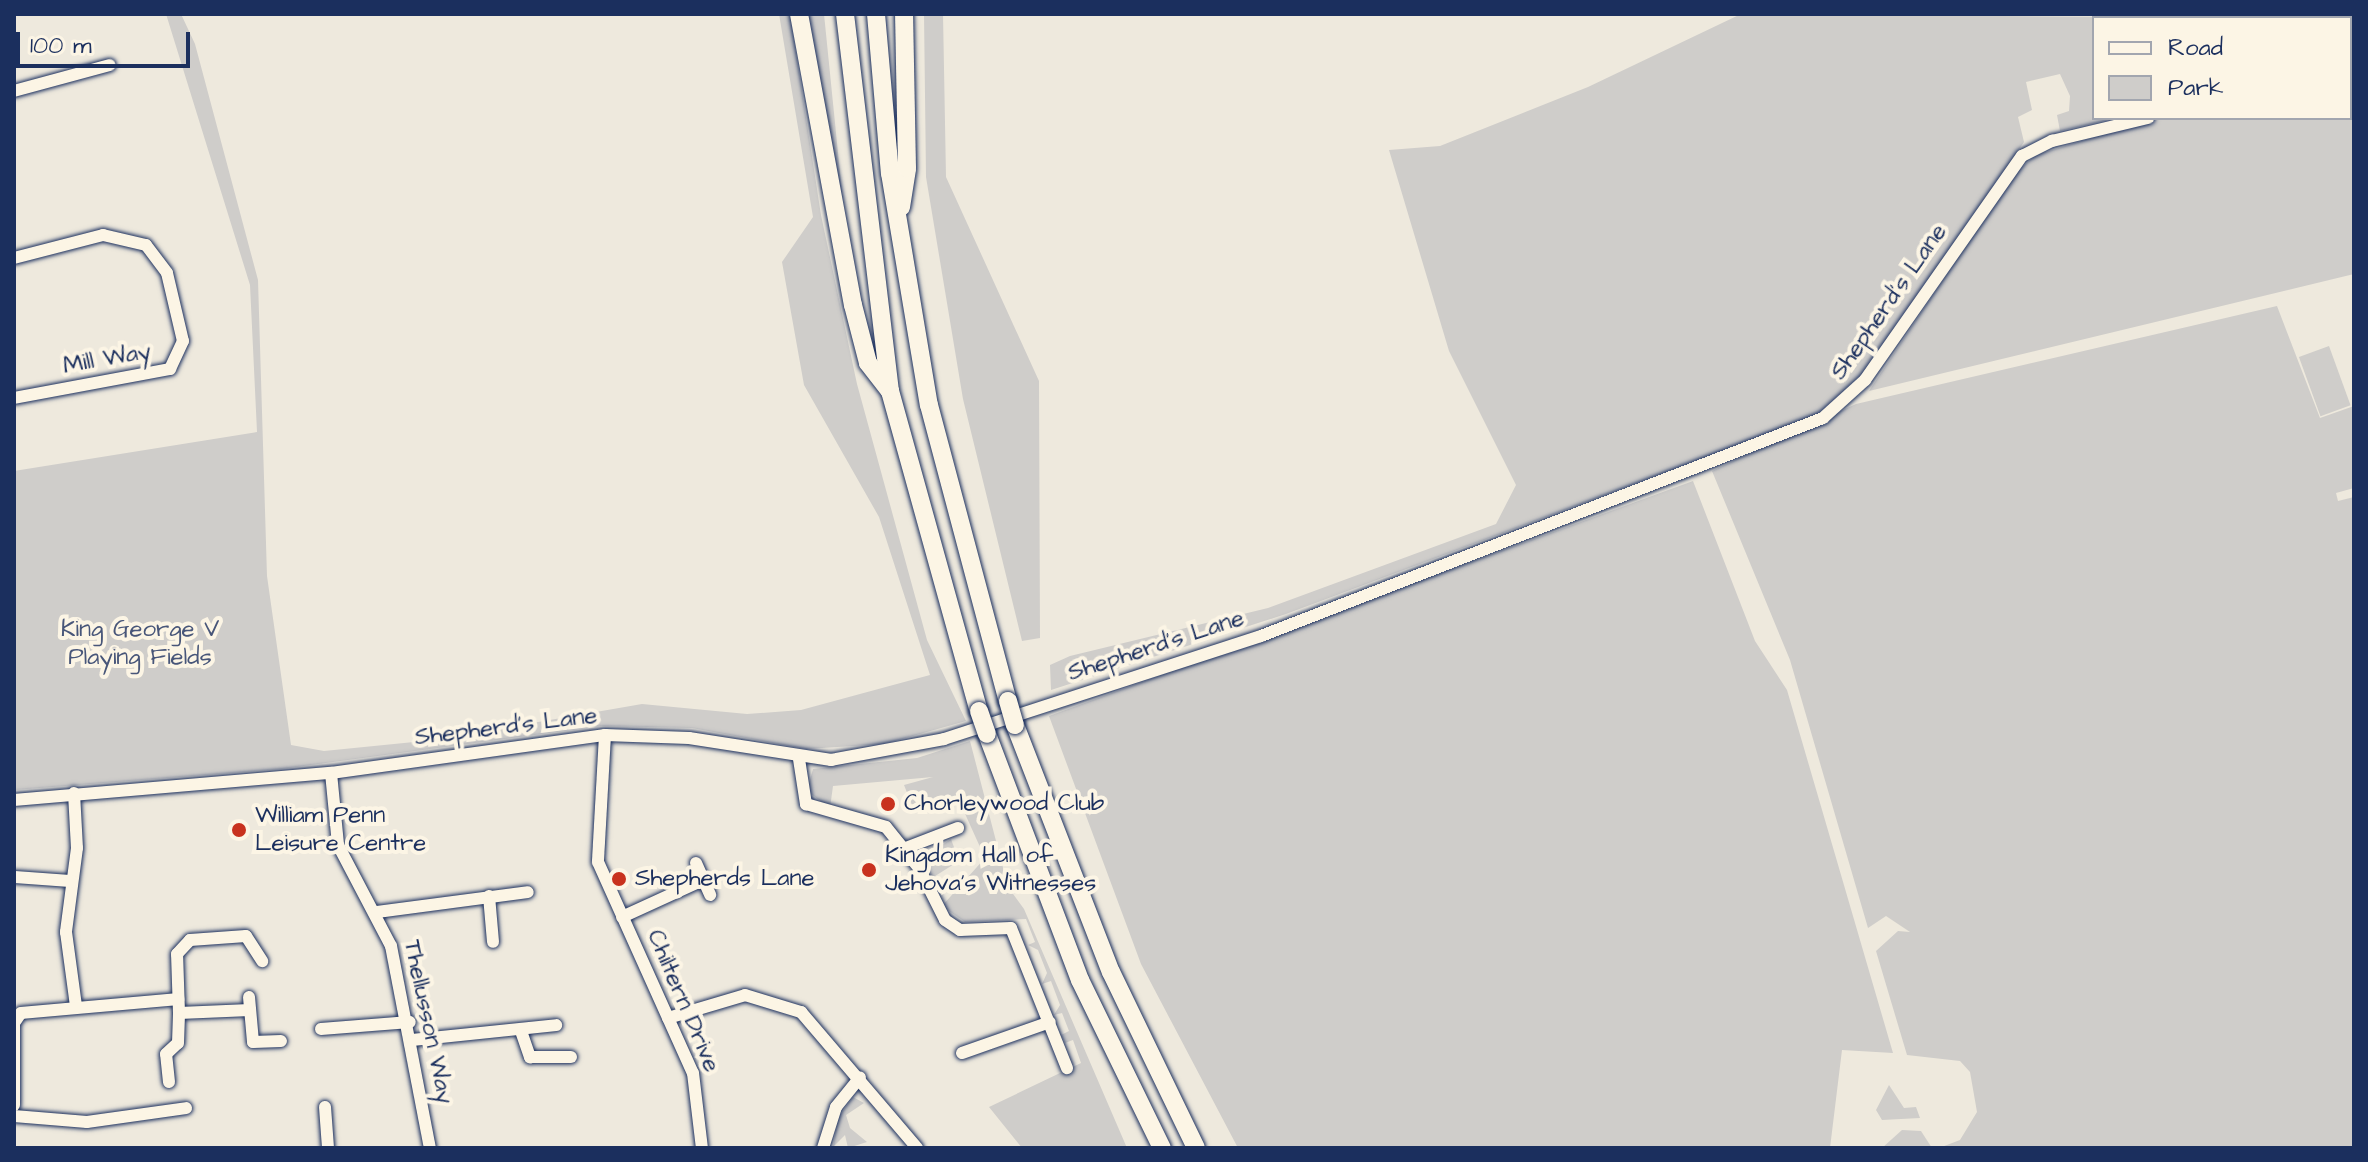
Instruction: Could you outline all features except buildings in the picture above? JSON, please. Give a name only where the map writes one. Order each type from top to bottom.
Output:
[{"type":"highway","points":[[799,14],[853,305],[868,363],[890,391]]},
{"type":"highway","points":[[845,14],[890,391],[979,711],[1080,980],[1162,1148]]},
{"type":"highway","points":[[876,14],[898,223],[929,405],[1008,701],[1111,972],[1196,1148]]},
{"type":"highway","points":[[898,223],[907,168],[904,14]]},
{"type":"street","points":[[14,91],[110,65]]},
{"type":"street","name":"Shepherd's Lane","points":[[14,800],[331,773],[605,735],[689,738],[799,759],[909,750],[1261,636],[1791,434],[1853,395],[2022,156],[2052,141],[2140,120]]},
{"type":"street","name":"Mill Way","points":[[14,258],[103,235],[125,237],[154,252],[172,289],[183,353],[170,369],[14,398]]},
{"type":"street","name":"Chiltern Drive","points":[[605,735],[595,846],[622,917],[693,1073],[702,1148]]},
{"type":"street","points":[[799,759],[802,799],[812,809],[880,823],[903,849],[945,920],[960,930],[1002,924],[1014,931],[1067,1068]]},
{"type":"street","name":"Thellusson Way","points":[[331,773],[338,845],[377,912],[410,1022],[430,1148]]},
{"type":"street","points":[[74,793],[66,932],[76,1006]]},
{"type":"street","points":[[903,849],[958,828]]},
{"type":"street","points":[[696,863],[710,895]]},
{"type":"street","points":[[14,877],[71,881]]},
{"type":"street","points":[[622,917],[703,880]]},
{"type":"street","points":[[377,912],[528,892]]},
{"type":"street","points":[[489,896],[493,942]]},
{"type":"street","points":[[169,1082],[166,1054],[178,1043],[177,954],[185,942],[246,936],[262,961]]},
{"type":"street","points":[[668,1018],[732,996],[775,1001],[814,1022],[917,1148]]},
{"type":"street","points":[[14,1105],[15,1016],[76,1006],[178,999]]},
{"type":"street","points":[[179,1013],[249,1004],[253,1042],[281,1041]]},
{"type":"street","points":[[321,1029],[410,1022]]},
{"type":"street","points":[[962,1053],[1050,1022]]},
{"type":"street","points":[[412,1040],[556,1025]]},
{"type":"street","points":[[521,1031],[530,1057],[571,1057]]},
{"type":"street","points":[[823,1148],[836,1107],[860,1077]]},
{"type":"street","points":[[325,1107],[328,1148]]},
{"type":"street","points":[[14,1116],[87,1122],[186,1108]]},
{"type":"green space","name":"King George V Playing Fields","points":[[166,14],[181,14],[195,44],[258,280],[267,576],[291,745],[324,751],[434,740],[642,704],[747,714],[801,710],[930,675],[879,517],[804,385],[782,262],[813,217],[779,14],[790,14],[821,215],[857,384],[927,640],[966,721],[884,744],[806,749],[692,728],[601,726],[281,769],[14,790],[14,471],[257,432],[250,285]]},
{"type":"green space","points":[[808,14],[824,14],[845,222]]},
{"type":"green space","points":[[924,14],[943,14],[946,177],[1039,381],[1040,638],[1022,641],[963,399],[926,177]]},
{"type":"green space","points":[[1741,14],[2092,17],[2092,120],[2107,120],[2060,131],[2057,115],[2069,111],[2070,96],[2060,74],[2026,82],[2032,110],[2018,117],[2024,142],[1868,368],[1818,415],[1286,614],[1051,690],[1050,665],[1070,656],[1268,608],[1496,524],[1516,485],[1449,351],[1389,150],[1440,146],[1588,87]]},
{"type":"green space","points":[[2354,71],[2354,274],[1869,391],[2013,175],[2036,155],[2150,120],[2352,120]]},
{"type":"green space","points":[[2277,306],[2320,418],[2354,406],[2354,488],[2336,493],[2338,501],[2354,497],[2354,1148],[1939,1148],[1960,1140],[1977,1112],[1970,1072],[1960,1061],[1907,1055],[1876,951],[1898,931],[1910,932],[1886,916],[1868,928],[1790,660],[1712,471],[1856,404]]},
{"type":"green space","points":[[2329,346],[2351,405],[2320,416],[2299,357]]},
{"type":"green space","points":[[1693,481],[1755,641],[1787,690],[1893,1053],[1842,1050],[1830,1148],[1238,1148],[1141,964],[1049,716]]},
{"type":"green space","points":[[970,741],[1008,887],[1024,909],[1127,1148],[1022,1148],[989,1107],[1081,1063],[1073,1040],[1065,1043],[1061,1035],[1069,1031],[1062,1013],[1054,1015],[1060,1005],[1051,981],[1042,984],[1047,973],[1038,950],[1028,945],[1035,942],[1026,919],[965,922],[942,906],[985,858],[957,796],[912,805],[904,785],[933,777],[833,786],[830,808],[807,791],[813,769],[917,758]]},
{"type":"green space","points":[[951,839],[959,861],[932,878],[924,857]]},
{"type":"green space","points":[[1889,1085],[1904,1108],[1916,1107],[1920,1118],[1882,1120],[1876,1110]]},
{"type":"green space","points":[[853,1097],[864,1103],[846,1115],[850,1128],[867,1142],[848,1148],[845,1135],[833,1147],[838,1118]]},
{"type":"green space","points":[[1902,1130],[1921,1131],[1932,1148],[1882,1148]]},
{"type":"place","name":"Chorleywood Club","points":[[888,804]]},
{"type":"place","name":"William Penn Leisure Centre","points":[[239,830]]},
{"type":"place","name":"Kingdom Hall of Jehova's Witnesses","points":[[869,870]]},
{"type":"place","name":"Shepherds Lane","points":[[619,879]]}]
